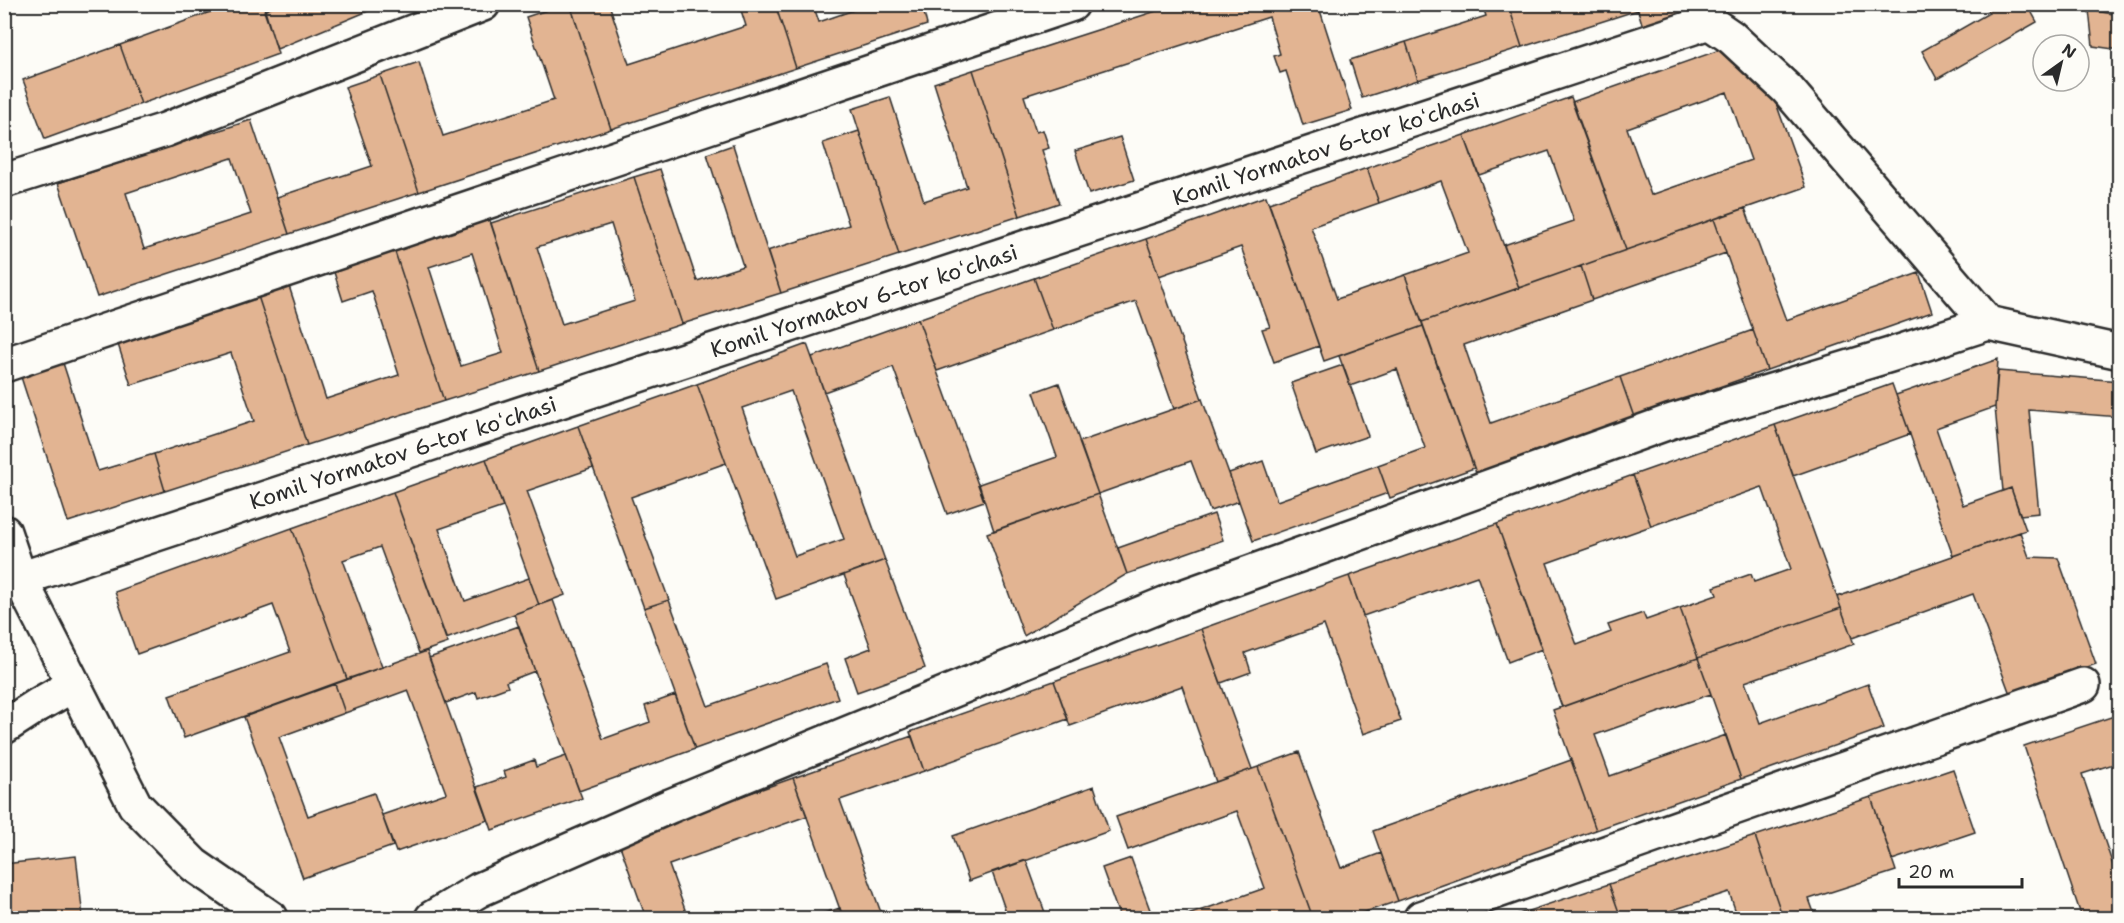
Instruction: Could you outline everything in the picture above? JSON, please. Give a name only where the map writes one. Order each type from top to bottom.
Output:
[{"type":"street","points":[[4,181],[165,130],[483,4]]},
{"type":"street","points":[[4,365],[1072,4]]},
{"type":"street","name":"Komil Yormatov 6-tor koʻchasi","points":[[20,579],[1708,22],[1731,37],[1786,89],[1988,323]]},
{"type":"street","points":[[432,918],[479,890],[670,806],[1174,600],[1672,421],[1988,323],[2120,352]]},
{"type":"street","points":[[4,532],[20,579],[135,805],[194,866],[271,918]]},
{"type":"street","points":[[1421,918],[2083,684]]},
{"type":"street","points":[[4,727],[73,685]]},
{"type":"building","points":[[224,4],[263,4],[278,54],[141,104],[120,45],[224,7]]},
{"type":"building","points":[[279,4],[385,4],[277,49],[264,11]]},
{"type":"building","points":[[570,4],[611,129],[419,192],[380,75],[419,62],[443,136],[554,100],[526,17]]},
{"type":"building","points":[[570,4],[609,4],[629,64],[746,26],[739,4],[775,4],[796,68],[611,129]]},
{"type":"building","points":[[775,4],[813,4],[819,22],[871,4],[922,4],[927,25],[796,68]]},
{"type":"building","points":[[1178,4],[1318,4],[1352,110],[1303,125],[1286,71],[1280,73],[1274,56],[1280,54],[1269,17],[1024,96],[1036,132],[1043,130],[1049,148],[1042,150],[1059,203],[1020,216],[973,70]]},
{"type":"building","points":[[1482,4],[1508,4],[1522,47],[1418,80],[1406,42],[1486,16]]},
{"type":"building","points":[[1508,4],[1636,4],[1638,10],[1522,47]]},
{"type":"building","points":[[1636,4],[1712,4],[1643,27]]},
{"type":"building","points":[[1984,4],[2027,4],[2037,22],[1937,79],[1922,51],[1989,13]]},
{"type":"building","points":[[2089,10],[2120,15],[2120,50],[2093,46]]},
{"type":"building","points":[[1406,42],[1418,80],[1362,98],[1350,60]]},
{"type":"building","points":[[120,45],[141,104],[45,139],[23,80]]},
{"type":"building","points":[[1725,48],[1766,75],[1806,187],[1626,250],[1572,102]],"holes":[[[1727,92],[1751,160],[1651,195],[1627,128]]]},
{"type":"building","points":[[973,70],[1020,216],[899,255],[852,109],[890,97],[924,201],[967,187],[934,83]]},
{"type":"building","points":[[380,75],[419,192],[289,234],[277,197],[372,166],[345,87]]},
{"type":"building","points":[[1571,97],[1626,250],[1519,288],[1504,245],[1574,221],[1549,151],[1479,175],[1464,135]]},
{"type":"building","points":[[251,120],[289,234],[97,297],[58,183]],"holes":[[[232,158],[251,214],[144,249],[126,193]]]},
{"type":"building","points":[[859,131],[899,255],[781,293],[767,251],[849,225],[823,143]]},
{"type":"building","points":[[1464,135],[1519,288],[1422,322],[1405,275],[1468,253],[1441,181],[1379,203],[1367,168]]},
{"type":"building","points":[[1120,137],[1134,180],[1089,194],[1075,151]]},
{"type":"building","points":[[733,145],[781,293],[682,324],[634,177],[660,169],[697,281],[743,266],[707,154]]},
{"type":"building","points":[[1367,168],[1379,203],[1311,227],[1337,299],[1405,275],[1423,326],[1324,361],[1269,203]]},
{"type":"building","points":[[634,177],[682,324],[539,371],[491,223]],"holes":[[[611,224],[635,301],[562,324],[537,247]]]},
{"type":"building","points":[[1266,196],[1319,346],[1274,362],[1262,329],[1270,327],[1241,247],[1159,276],[1146,239]]},
{"type":"building","points":[[1745,208],[1786,320],[1919,273],[1932,312],[1767,370],[1714,219]]},
{"type":"building","points":[[489,218],[539,371],[444,401],[394,249]],"holes":[[[472,253],[503,353],[461,366],[429,267]]]},
{"type":"building","points":[[1714,219],[1726,253],[1592,300],[1581,266]]},
{"type":"building","points":[[1146,239],[1202,399],[1174,409],[1136,301],[1053,330],[1034,278]]},
{"type":"building","points":[[394,249],[444,401],[307,445],[257,293],[288,283],[326,399],[399,375],[372,291],[343,301],[333,269]]},
{"type":"building","points":[[1581,266],[1592,300],[1464,345],[1491,423],[1620,377],[1634,417],[1476,473],[1422,322]]},
{"type":"building","points":[[1034,278],[1053,330],[937,371],[918,319]]},
{"type":"building","points":[[257,293],[307,445],[165,491],[154,454],[254,421],[231,353],[131,385],[116,338]]},
{"type":"building","points":[[918,319],[984,501],[947,514],[893,367],[824,392],[812,357]]},
{"type":"building","points":[[1423,326],[1474,468],[1390,498],[1378,465],[1425,448],[1397,369],[1350,386],[1339,356]]},
{"type":"building","points":[[1753,330],[1767,370],[1634,417],[1620,377]]},
{"type":"building","points":[[807,344],[885,560],[776,599],[697,384]],"holes":[[[791,391],[844,539],[795,556],[742,408]]]},
{"type":"building","points":[[1998,359],[1995,407],[1936,428],[1963,505],[2011,488],[2026,530],[1953,556],[1896,395]]},
{"type":"building","points":[[63,363],[98,471],[154,454],[165,491],[68,522],[21,377]]},
{"type":"building","points":[[1343,365],[1368,436],[1316,454],[1291,383]]},
{"type":"building","points":[[1998,371],[2120,381],[2120,417],[2029,410],[2039,513],[2020,515],[2011,488],[2003,491],[1995,407]]},
{"type":"building","points":[[1059,383],[1098,494],[994,531],[979,484],[1057,457],[1034,392]]},
{"type":"building","points":[[697,384],[726,463],[631,497],[669,600],[644,608],[578,426]]},
{"type":"building","points":[[1892,384],[1910,434],[1793,476],[1775,425]]},
{"type":"building","points":[[1202,399],[1239,501],[1210,511],[1191,461],[1098,494],[1079,442]]},
{"type":"building","points":[[1775,425],[1841,608],[1698,658],[1680,608],[1717,595],[1714,587],[1751,574],[1754,582],[1791,569],[1762,487],[1651,526],[1633,475]]},
{"type":"building","points":[[578,426],[593,468],[527,491],[565,595],[539,605],[486,459]]},
{"type":"building","points":[[486,459],[503,507],[439,529],[465,601],[529,578],[539,605],[446,639],[393,492]]},
{"type":"building","points":[[1263,461],[1277,501],[1378,465],[1388,493],[1253,541],[1229,473]]},
{"type":"building","points":[[1633,475],[1651,526],[1547,563],[1577,645],[1611,632],[1608,625],[1643,613],[1646,620],[1680,608],[1698,658],[1562,707],[1497,524]]},
{"type":"building","points":[[393,492],[448,643],[419,653],[380,547],[343,560],[382,667],[347,679],[292,528]]},
{"type":"building","points":[[1098,494],[1127,574],[1024,636],[987,533]]},
{"type":"building","points":[[1214,514],[1223,540],[1127,574],[1118,548]]},
{"type":"building","points":[[1497,524],[1542,649],[1508,662],[1477,576],[1363,616],[1349,576]]},
{"type":"building","points":[[292,528],[347,679],[184,738],[169,695],[290,652],[273,605],[137,654],[115,592]]},
{"type":"building","points":[[2020,532],[2029,557],[2058,558],[2096,664],[2010,694],[1973,594],[1852,638],[1837,597]]},
{"type":"building","points":[[885,560],[925,668],[857,692],[845,658],[871,648],[844,575]]},
{"type":"building","points":[[1349,576],[1401,721],[1363,734],[1324,625],[1245,653],[1251,672],[1221,683],[1201,629]]},
{"type":"building","points":[[553,600],[603,739],[650,722],[645,706],[675,695],[695,749],[579,791],[514,614]]},
{"type":"building","points":[[669,600],[708,706],[826,664],[838,698],[695,749],[644,608]]},
{"type":"building","points":[[1841,608],[1854,644],[1745,682],[1760,723],[1868,684],[1884,728],[1741,779],[1698,658]]},
{"type":"building","points":[[519,626],[535,671],[506,682],[508,687],[478,698],[476,692],[446,703],[429,658]]},
{"type":"building","points":[[1201,629],[1252,769],[1216,782],[1182,686],[1070,726],[1054,681]]},
{"type":"building","points":[[427,651],[488,820],[396,852],[382,815],[446,793],[408,690],[345,713],[335,684]]},
{"type":"building","points":[[1698,658],[1711,694],[1595,735],[1610,776],[1726,735],[1741,779],[1596,830],[1553,710]]},
{"type":"building","points":[[1054,681],[1068,719],[924,771],[910,732]]},
{"type":"building","points":[[335,684],[345,713],[279,737],[308,816],[374,793],[393,846],[303,878],[244,717]]},
{"type":"building","points":[[2120,714],[2120,762],[2082,774],[2120,886],[2120,918],[2082,918],[2024,746]]},
{"type":"building","points":[[912,736],[924,771],[840,800],[883,918],[843,918],[793,778]]},
{"type":"building","points":[[1299,752],[1341,868],[1381,853],[1398,901],[1347,918],[1313,918],[1258,767]]},
{"type":"building","points":[[566,756],[582,798],[492,830],[477,787],[506,777],[504,771],[534,760],[536,767]]},
{"type":"building","points":[[1571,760],[1596,830],[1398,901],[1373,831]]},
{"type":"building","points":[[1258,767],[1313,918],[1179,918],[1265,888],[1237,811],[1128,850],[1116,817]]},
{"type":"building","points":[[1953,769],[1975,832],[1892,860],[1871,797]]},
{"type":"building","points":[[793,778],[807,816],[669,865],[688,918],[646,918],[618,840]]},
{"type":"building","points":[[1094,786],[1109,831],[969,881],[953,836]]},
{"type":"building","points":[[1871,797],[1896,871],[1809,899],[1816,918],[1783,918],[1755,836]]},
{"type":"building","points":[[1755,836],[1783,918],[1738,918],[1729,892],[1648,918],[1621,918],[1609,884]]},
{"type":"building","points":[[76,856],[83,918],[4,918],[4,864]]},
{"type":"building","points":[[1131,858],[1153,918],[1120,918],[1102,868]]},
{"type":"building","points":[[1026,860],[1047,918],[1008,918],[992,872]]},
{"type":"building","points":[[1609,884],[1621,918],[1507,918]]},
{"type":"building","points":[[840,908],[843,918],[809,918]]}]
